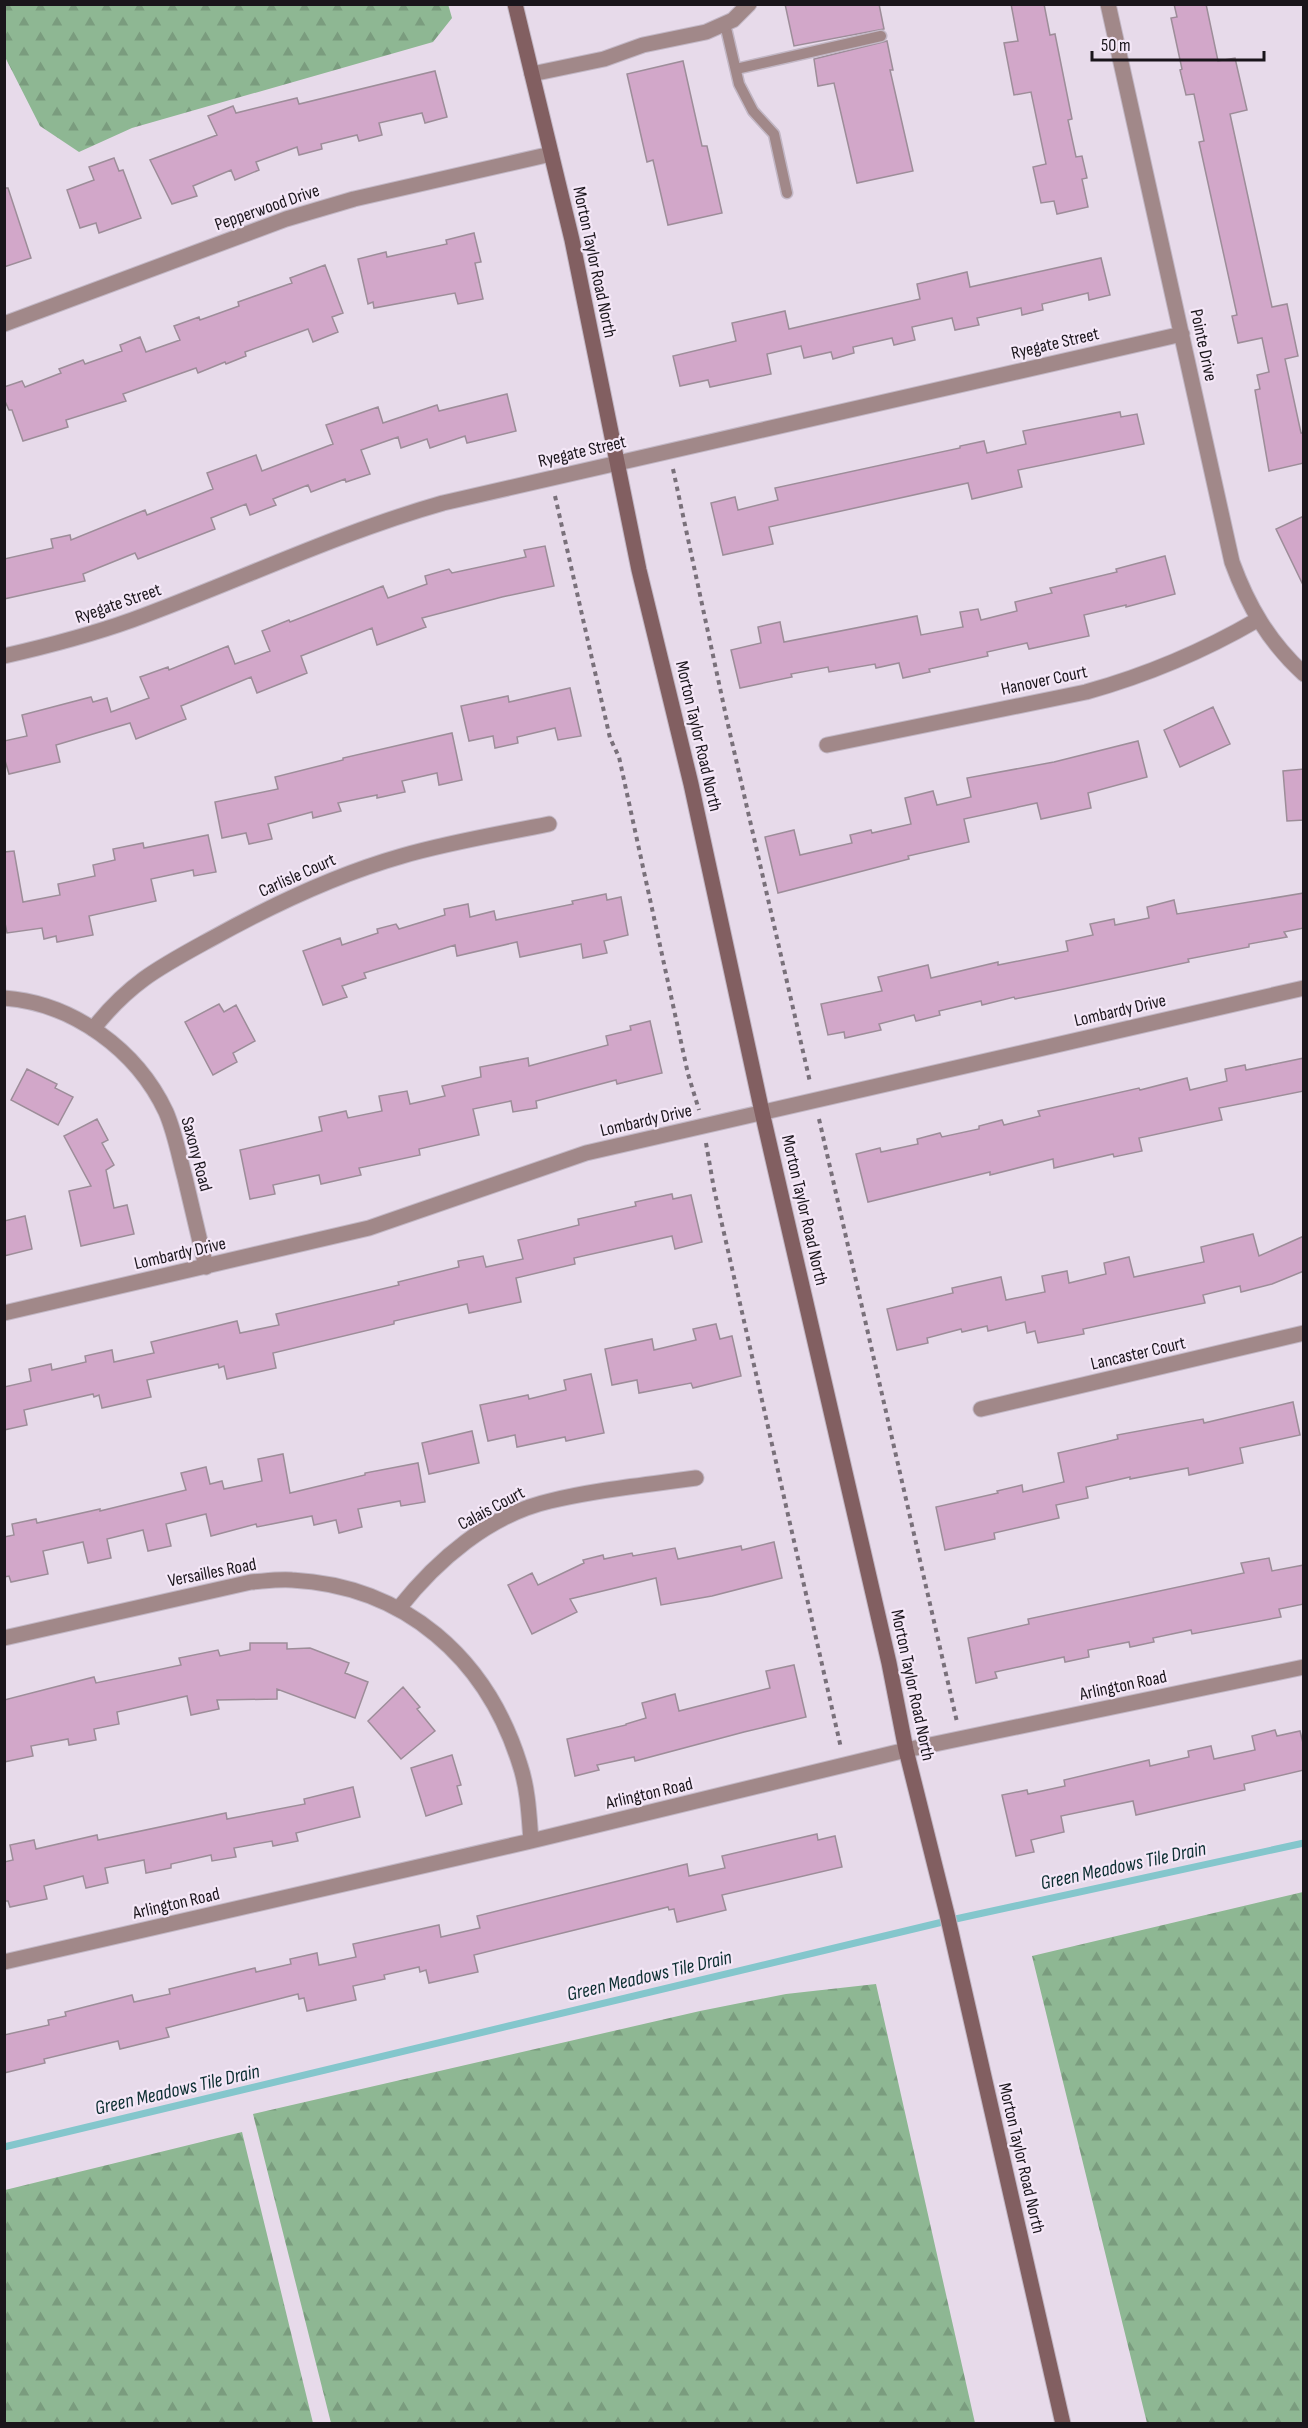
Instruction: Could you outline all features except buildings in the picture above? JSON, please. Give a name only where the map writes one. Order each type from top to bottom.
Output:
[{"type":"street","name":"Morton Taylor Road North","points":[[515,4],[572,240],[639,570],[691,784],[762,1112],[873,1592],[906,1750],[949,1921],[1063,2424]]},
{"type":"street","points":[[532,74],[604,59],[643,45],[706,32],[725,24],[749,4]]},
{"type":"street","name":"Pointe Drive","points":[[1108,4],[1232,562],[1257,620],[1281,653],[1304,674]]},
{"type":"street","name":"Pepperwood Drive","points":[[4,324],[286,219],[354,199],[551,154]]},
{"type":"street","name":"Ryegate Street","points":[[4,656],[60,643],[131,621],[416,510],[1182,334]]},
{"type":"street","name":"Hanover Court","points":[[827,745],[1086,692],[1122,682],[1192,656],[1257,620]]},
{"type":"street","name":"Carlisle Court","points":[[93,1029],[113,1003],[140,979],[236,925],[307,890],[351,872],[404,855],[549,824]]},
{"type":"street","name":"Lombardy Drive","points":[[4,1313],[369,1228],[586,1153],[1304,988]]},
{"type":"street","name":"Saxony Road","points":[[4,998],[47,1007],[66,1014],[93,1029],[133,1063],[151,1086],[166,1112],[176,1139],[206,1267]]},
{"type":"street","name":"Lancaster Court","points":[[981,1409],[1304,1333]]},
{"type":"street","name":"Calais Court","points":[[399,1608],[440,1562],[468,1540],[516,1514],[549,1501],[696,1478]]},
{"type":"street","name":"Versailles Road","points":[[4,1638],[251,1582],[291,1580],[327,1583],[366,1594],[399,1608],[425,1624],[474,1672],[509,1733],[528,1801],[531,1841]]},
{"type":"street","name":"Arlington Road","points":[[4,1962],[531,1841],[906,1750],[1304,1667]]},
{"type":"lane","points":[[725,24],[739,84],[753,111],[774,134],[787,193]]},
{"type":"lane","points":[[736,69],[881,36]]},
{"type":"path","points":[[669,451],[729,727],[811,1083]]},
{"type":"path","points":[[550,478],[610,738],[619,757],[688,1074],[698,1109]]},
{"type":"path","points":[[820,1123],[961,1739]]},
{"type":"path","points":[[707,1148],[714,1189],[846,1766]]},
{"type":"green space","points":[[448,4],[452,18],[433,42],[132,128],[79,152],[40,126],[5,57],[5,5]]},
{"type":"green space","points":[[1303,1892],[1303,2423],[1147,2423],[1032,1956]]},
{"type":"green space","points":[[876,1984],[975,2423],[331,2423],[253,2114],[700,2011],[786,1994]]},
{"type":"green space","points":[[242,2132],[313,2423],[5,2423],[5,2190]]},
{"type":"waterway","name":"Green Meadows Tile Drain","points":[[4,2147],[951,1920],[1304,1843]]}]
